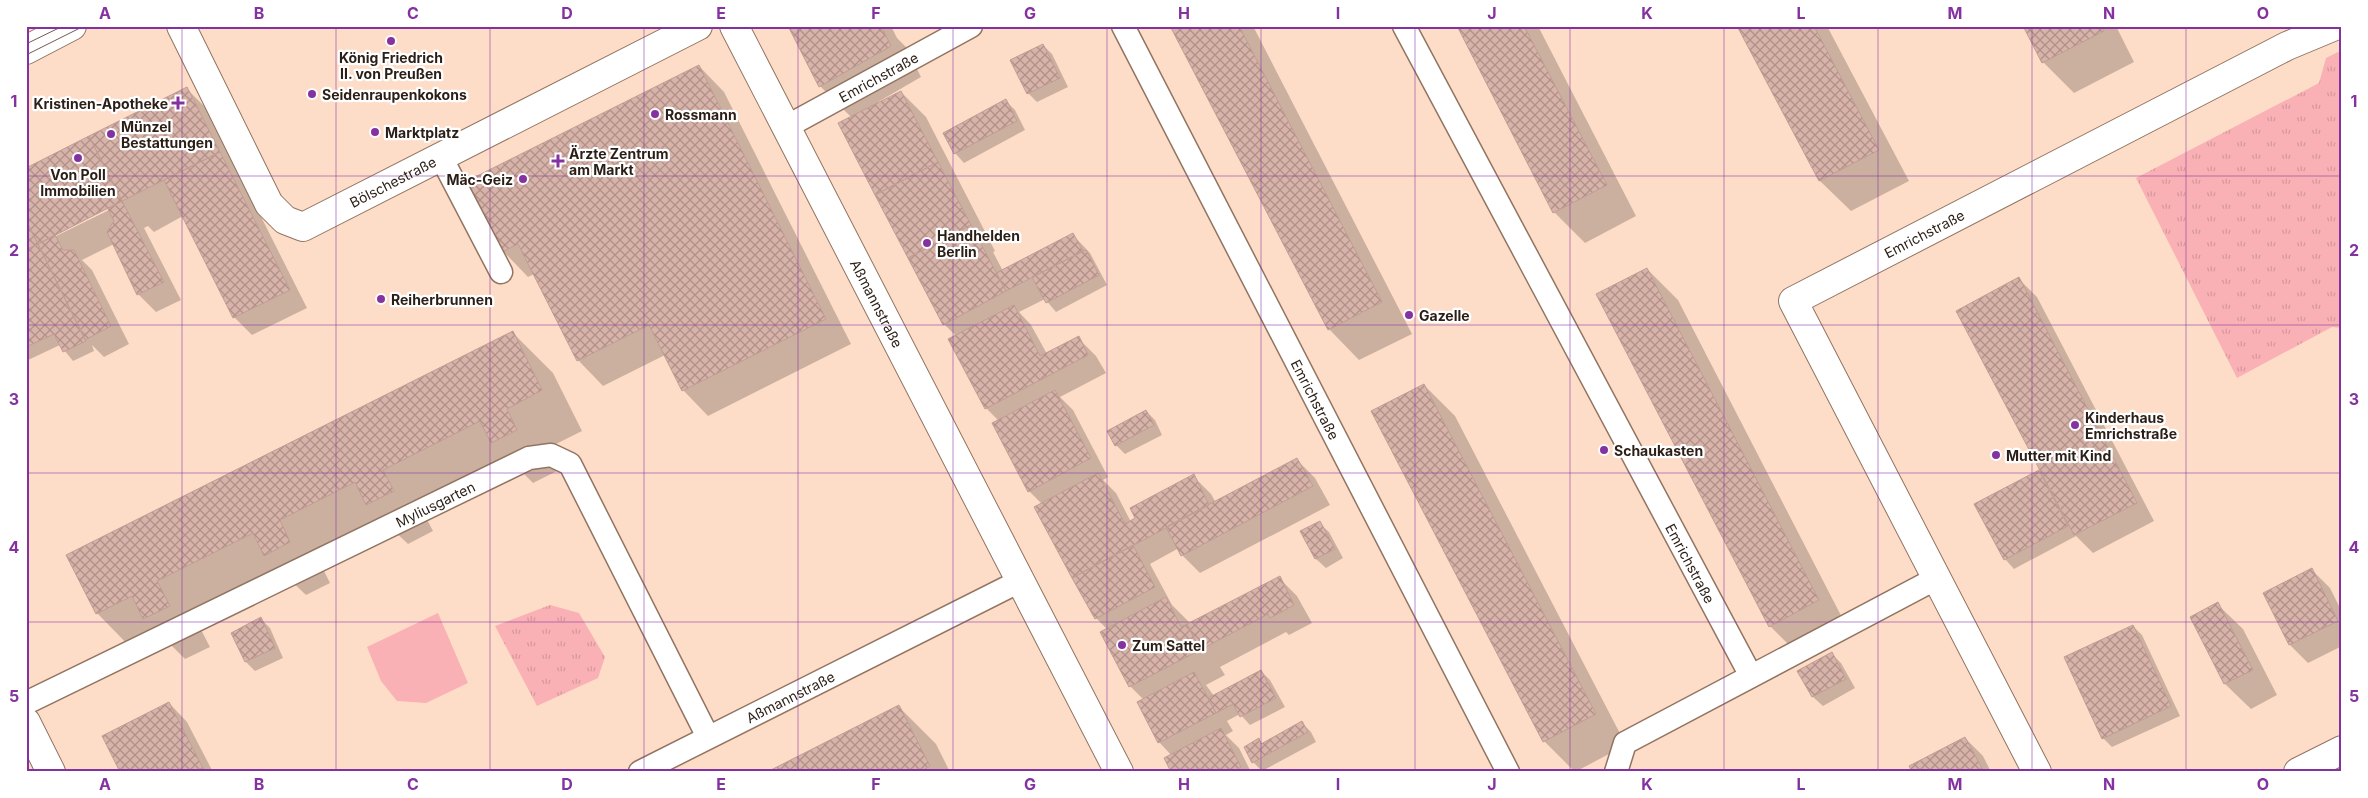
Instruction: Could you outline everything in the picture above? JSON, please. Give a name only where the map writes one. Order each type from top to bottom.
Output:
[{"type":"street","points":[[26,50],[72,26]]},
{"type":"street","name":"Bölschestraße","points":[[181,26],[270,204],[284,220],[303,227],[698,26]]},
{"type":"street","name":"Aßmannstraße","points":[[734,26],[1119,772]]},
{"type":"street","name":"Emrichstraße","points":[[2038,772],[1793,301],[2287,46],[2334,26]]},
{"type":"street","points":[[26,722],[51,772]]},
{"type":"street","points":[[2298,772],[2342,750]]},
{"type":"lane","name":"Emrichstraße","points":[[786,127],[971,26]]},
{"type":"lane","name":"Emrichstraße","points":[[1123,26],[1508,772]]},
{"type":"lane","name":"Emrichstraße","points":[[1404,26],[1751,676]]},
{"type":"lane","points":[[441,157],[501,272]]},
{"type":"lane","name":"Myliusgarten","points":[[26,703],[528,458],[551,455],[570,464],[708,738]]},
{"type":"lane","points":[[1616,772],[1625,742],[1937,578]]},
{"type":"lane","name":"Aßmannstraße","points":[[640,772],[1020,581]]},
{"type":"green space","points":[[2342,50],[2342,328],[2332,327],[2237,378],[2136,178],[2319,83],[2326,58]]},
{"type":"green space","points":[[550,605],[579,613],[605,657],[598,678],[537,706],[495,626]]},
{"type":"green space","points":[[438,613],[468,683],[426,703],[397,701],[381,681],[367,647]]},
{"type":"building","points":[[788,26],[881,26],[891,46],[819,87]]},
{"type":"building","points":[[1170,26],[1239,26],[1382,302],[1328,330]]},
{"type":"building","points":[[1457,26],[1524,26],[1607,185],[1553,213]]},
{"type":"building","points":[[1737,26],[1814,26],[1879,150],[1819,181]]},
{"type":"building","points":[[2023,26],[2102,26],[2104,31],[2042,63]]},
{"type":"building","points":[[1043,44],[1060,78],[1027,94],[1010,60]]},
{"type":"building","points":[[699,65],[826,319],[682,391],[649,325],[577,361],[518,244],[502,252],[467,181]]},
{"type":"building","points":[[187,87],[220,152],[122,201],[89,136]]},
{"type":"building","points":[[901,91],[938,162],[875,195],[838,123]]},
{"type":"building","points":[[1006,99],[1017,121],[954,154],[943,133]]},
{"type":"building","points":[[89,136],[122,201],[38,244],[26,221],[26,168]]},
{"type":"building","points":[[220,152],[290,290],[233,318],[164,180]]},
{"type":"building","points":[[938,162],[971,225],[908,258],[875,195]]},
{"type":"building","points":[[122,201],[164,282],[137,295],[107,232],[114,221],[108,209]]},
{"type":"building","points":[[26,221],[38,244],[26,250]]},
{"type":"building","points":[[971,225],[1006,291],[943,325],[908,258]]},
{"type":"building","points":[[1073,233],[1083,251],[1006,291],[996,273]]},
{"type":"building","points":[[55,235],[63,250],[74,250],[111,326],[85,340],[38,244]]},
{"type":"building","points":[[38,244],[86,341],[63,352],[54,334],[26,347],[26,250]]},
{"type":"building","points":[[1086,250],[1099,275],[1046,303],[1032,277]]},
{"type":"building","points":[[1647,268],[1819,600],[1769,627],[1596,294]]},
{"type":"building","points":[[2019,277],[2137,503],[2074,535],[1956,311]]},
{"type":"building","points":[[1014,305],[1040,356],[1079,336],[1088,355],[985,409],[948,339]]},
{"type":"building","points":[[513,331],[542,390],[507,409],[517,430],[491,443],[480,421],[383,470],[394,491],[366,505],[355,482],[280,520],[290,542],[264,556],[253,533],[157,581],[170,606],[143,619],[132,596],[96,614],[66,555]]},
{"type":"building","points":[[1424,384],[1596,714],[1543,742],[1371,411]]},
{"type":"building","points":[[1055,390],[1091,458],[1028,492],[992,423]]},
{"type":"building","points":[[1146,410],[1154,425],[1115,446],[1107,431]]},
{"type":"building","points":[[1297,458],[1313,486],[1181,556],[1166,527]]},
{"type":"building","points":[[2039,470],[2068,526],[2004,560],[1974,504]]},
{"type":"building","points":[[1098,473],[1125,524],[1135,518],[1130,508],[1194,474],[1209,505],[1072,578],[1034,507]]},
{"type":"building","points":[[1320,521],[1335,549],[1315,559],[1300,531]]},
{"type":"building","points":[[1133,545],[1155,587],[1095,619],[1072,578]]},
{"type":"building","points":[[2312,568],[2338,621],[2289,645],[2263,593]]},
{"type":"building","points":[[1280,576],[1294,605],[1270,618],[1268,614],[1200,650],[1187,624]]},
{"type":"building","points":[[1166,597],[1181,627],[1187,624],[1200,650],[1129,687],[1100,632]]},
{"type":"building","points":[[2218,602],[2253,670],[2224,684],[2190,617]]},
{"type":"building","points":[[261,617],[275,648],[245,662],[231,633]]},
{"type":"building","points":[[2133,625],[2171,706],[2102,739],[2064,657]]},
{"type":"building","points":[[1832,652],[1846,679],[1812,697],[1797,671]]},
{"type":"building","points":[[1261,670],[1276,698],[1240,717],[1233,704],[1216,713],[1208,698]]},
{"type":"building","points":[[1194,672],[1216,713],[1158,743],[1137,702]]},
{"type":"building","points":[[169,702],[205,772],[120,772],[102,736]]},
{"type":"building","points":[[899,705],[930,766],[919,772],[767,772]]},
{"type":"building","points":[[1302,721],[1308,732],[1252,763],[1244,747],[1259,738],[1261,744]]},
{"type":"building","points":[[1221,728],[1241,767],[1233,772],[1171,772],[1164,758]]},
{"type":"building","points":[[1965,737],[1984,772],[1912,772],[1909,766]]},
{"type":"tram line","points":[[26,44],[63,26]]},
{"type":"tram line","points":[[26,55],[84,26]]},
{"type":"place","name":"König Friedrich II. von Preußen","points":[[391,41]]},
{"type":"place","name":"Seidenraupenkokons","points":[[312,94]]},
{"type":"place","name":"Kristinen-Apotheke","points":[[178,103]]},
{"type":"place","name":"Rossmann","points":[[655,114]]},
{"type":"place","name":"Marktplatz","points":[[375,132]]},
{"type":"place","name":"Münzel Bestattungen","points":[[111,134]]},
{"type":"place","name":"Von Poll Immobilien","points":[[78,158]]},
{"type":"place","name":"Ärzte Zentrum am Markt","points":[[558,161]]},
{"type":"place","name":"Mäc-Geiz","points":[[523,179]]},
{"type":"place","name":"Handhelden Berlin","points":[[927,243]]},
{"type":"place","name":"Reiherbrunnen","points":[[381,299]]},
{"type":"place","name":"Gazelle","points":[[1409,315]]},
{"type":"place","name":"Kinderhaus Emrichstraße","points":[[2075,425]]},
{"type":"place","name":"Schaukasten","points":[[1604,450]]},
{"type":"place","name":"Mutter mit Kind","points":[[1996,455]]},
{"type":"place","name":"Zum Sattel","points":[[1122,645]]}]
